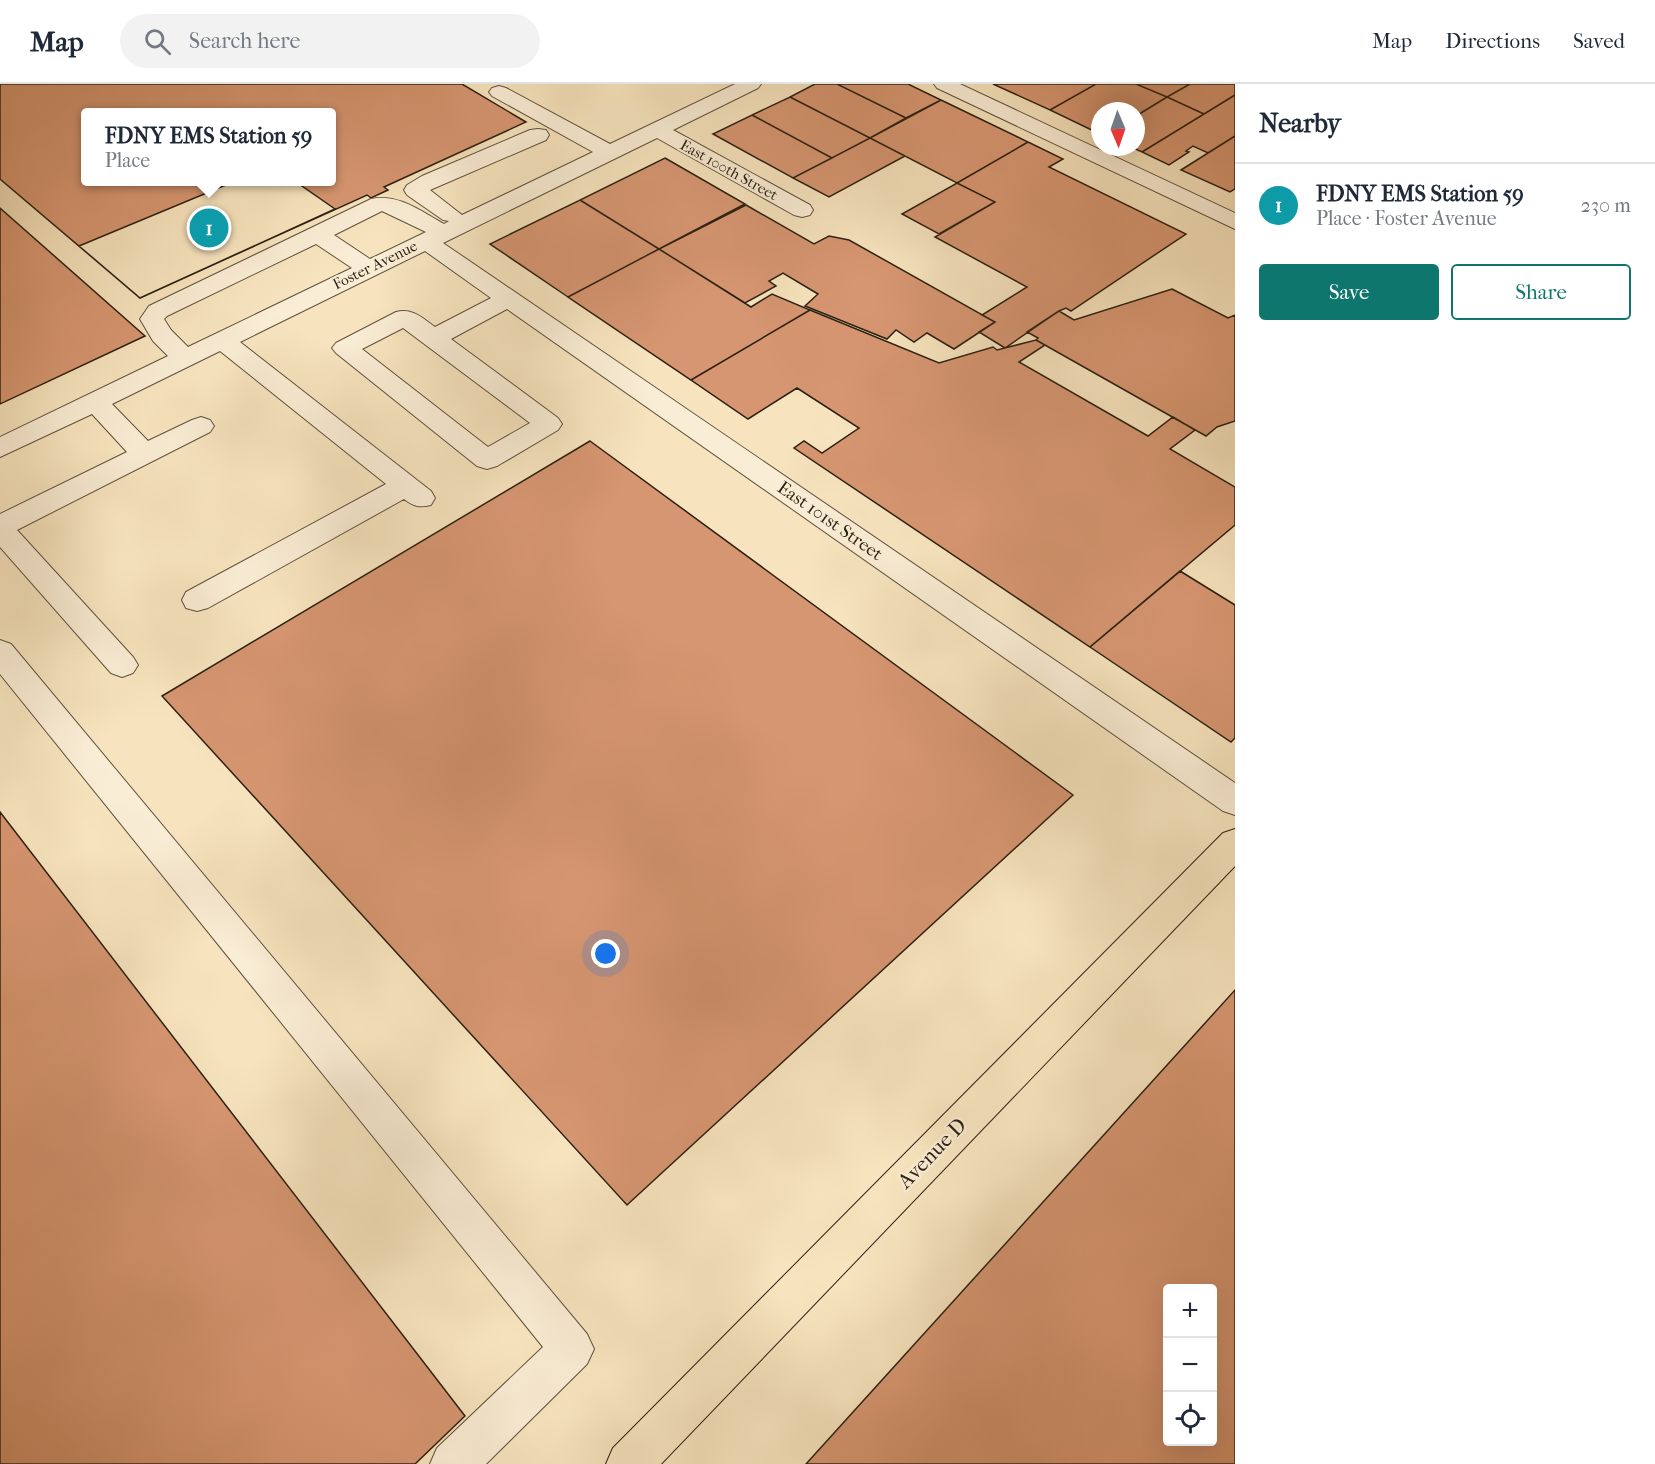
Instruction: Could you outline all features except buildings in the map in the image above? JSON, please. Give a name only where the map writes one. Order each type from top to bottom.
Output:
[{"type":"main road","name":"Avenue D","points":[[629,1464],[1235,843]]},
{"type":"street","points":[[518,84],[499,92],[608,152]]},
{"type":"street","name":"Foster Avenue","points":[[0,448],[751,84]]},
{"type":"street","points":[[944,84],[1235,222]]},
{"type":"street","name":"East 100th Street","points":[[656,129],[802,210]]},
{"type":"street","points":[[443,232],[415,190],[430,181],[538,135]]},
{"type":"street","points":[[186,357],[170,345],[159,332],[152,319],[153,314],[375,206],[392,205],[443,232]]},
{"type":"street","name":"East 101st Street","points":[[443,232],[509,298],[1235,801]]},
{"type":"street","points":[[317,234],[368,268]]},
{"type":"street","points":[[433,338],[509,298]]},
{"type":"street","points":[[405,317],[433,338],[540,418],[549,424],[487,460],[345,348],[405,317]]},
{"type":"street","points":[[197,600],[413,492],[222,340]]},
{"type":"street","points":[[95,402],[145,454]]},
{"type":"street","points":[[122,665],[0,528],[201,426]]},
{"type":"street","points":[[0,652],[573,1349],[453,1464]]},
{"type":"place","name":"FDNY EMS Station 59","points":[[209,228]]}]
